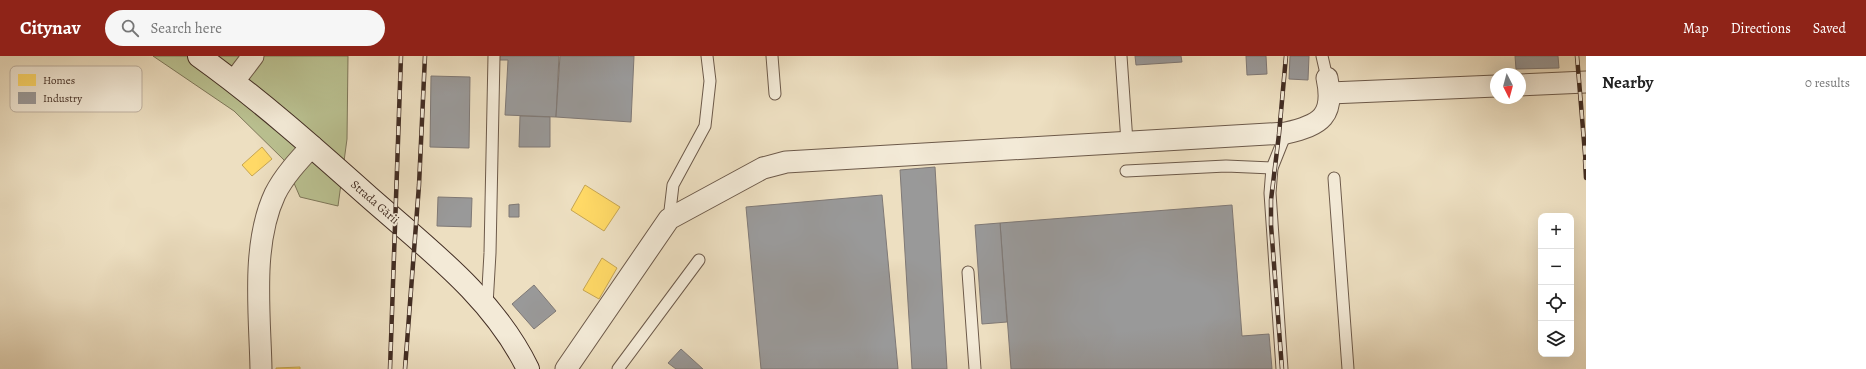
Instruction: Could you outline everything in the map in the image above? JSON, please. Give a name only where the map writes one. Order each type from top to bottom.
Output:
[{"type":"main road","name":"Strada Gării","points":[[199,56],[234,81],[312,146],[456,274],[487,306],[507,332],[528,369]]},
{"type":"street","points":[[234,81],[253,56]]},
{"type":"street","points":[[1526,85],[1586,82]]},
{"type":"street","points":[[566,369],[669,219],[764,168],[786,162],[1286,133],[1305,129],[1317,122],[1328,108],[1328,85],[1490,86]]},
{"type":"street","points":[[261,369],[259,293],[261,258],[268,213],[275,194],[286,176],[312,146]]},
{"type":"lane","points":[[487,306],[490,254],[494,56]]},
{"type":"lane","points":[[669,219],[673,185],[705,126],[710,81],[707,56]]},
{"type":"lane","points":[[772,56],[774,94]]},
{"type":"lane","points":[[1121,56],[1127,142]]},
{"type":"lane","points":[[1322,56],[1328,85]]},
{"type":"lane","points":[[1282,369],[1270,193],[1272,168],[1286,133]]},
{"type":"lane","points":[[1126,171],[1226,166],[1272,168]]},
{"type":"lane","points":[[1334,178],[1348,369]]},
{"type":"lane","points":[[618,369],[699,260]]},
{"type":"lane","points":[[968,272],[975,369]]},
{"type":"green space","points":[[153,56],[348,56],[347,139],[338,206],[300,197],[284,160],[234,111]]},
{"type":"building: Homes","points":[[262,147],[272,159],[252,176],[242,165]]},
{"type":"building: Homes","points":[[585,185],[620,207],[604,231],[571,210]]},
{"type":"building: Homes","points":[[602,258],[617,268],[599,299],[583,290]]},
{"type":"building: Homes","points":[[300,367],[300,369],[276,369],[276,368]]},
{"type":"building: Industry","points":[[500,56],[559,56],[556,117],[505,115],[508,60],[499,60]]},
{"type":"building: Industry","points":[[560,56],[634,56],[631,122],[556,117]]},
{"type":"building: Industry","points":[[1135,56],[1181,56],[1182,62],[1136,65]]},
{"type":"building: Industry","points":[[1246,56],[1266,56],[1267,74],[1247,75]]},
{"type":"building: Industry","points":[[1290,56],[1309,56],[1308,80],[1289,79]]},
{"type":"building: Industry","points":[[1515,56],[1558,56],[1559,68],[1516,68]]},
{"type":"building: Industry","points":[[431,76],[470,77],[469,148],[430,147]]},
{"type":"building: Industry","points":[[520,116],[550,117],[550,147],[519,147]]},
{"type":"building: Industry","points":[[935,167],[947,369],[912,369],[900,170]]},
{"type":"building: Industry","points":[[882,195],[898,369],[761,369],[746,207]]},
{"type":"building: Industry","points":[[438,197],[472,198],[471,227],[437,226]]},
{"type":"building: Industry","points":[[519,204],[519,217],[509,217],[509,205]]},
{"type":"building: Industry","points":[[1232,205],[1242,336],[1269,334],[1272,369],[1011,369],[1000,223]]},
{"type":"building: Industry","points":[[1000,223],[1007,322],[982,324],[975,225]]},
{"type":"building: Industry","points":[[534,285],[556,311],[534,329],[512,304]]},
{"type":"building: Industry","points":[[681,349],[703,369],[676,369],[668,363]]},
{"type":"railway","points":[[390,369],[401,56]]},
{"type":"railway","points":[[405,369],[419,185],[425,56]]},
{"type":"railway","points":[[1282,369],[1271,225],[1271,200],[1286,56]]},
{"type":"railway","points":[[1577,56],[1586,166]]},
{"type":"railway","points":[[1585,160],[1586,178]]}]
